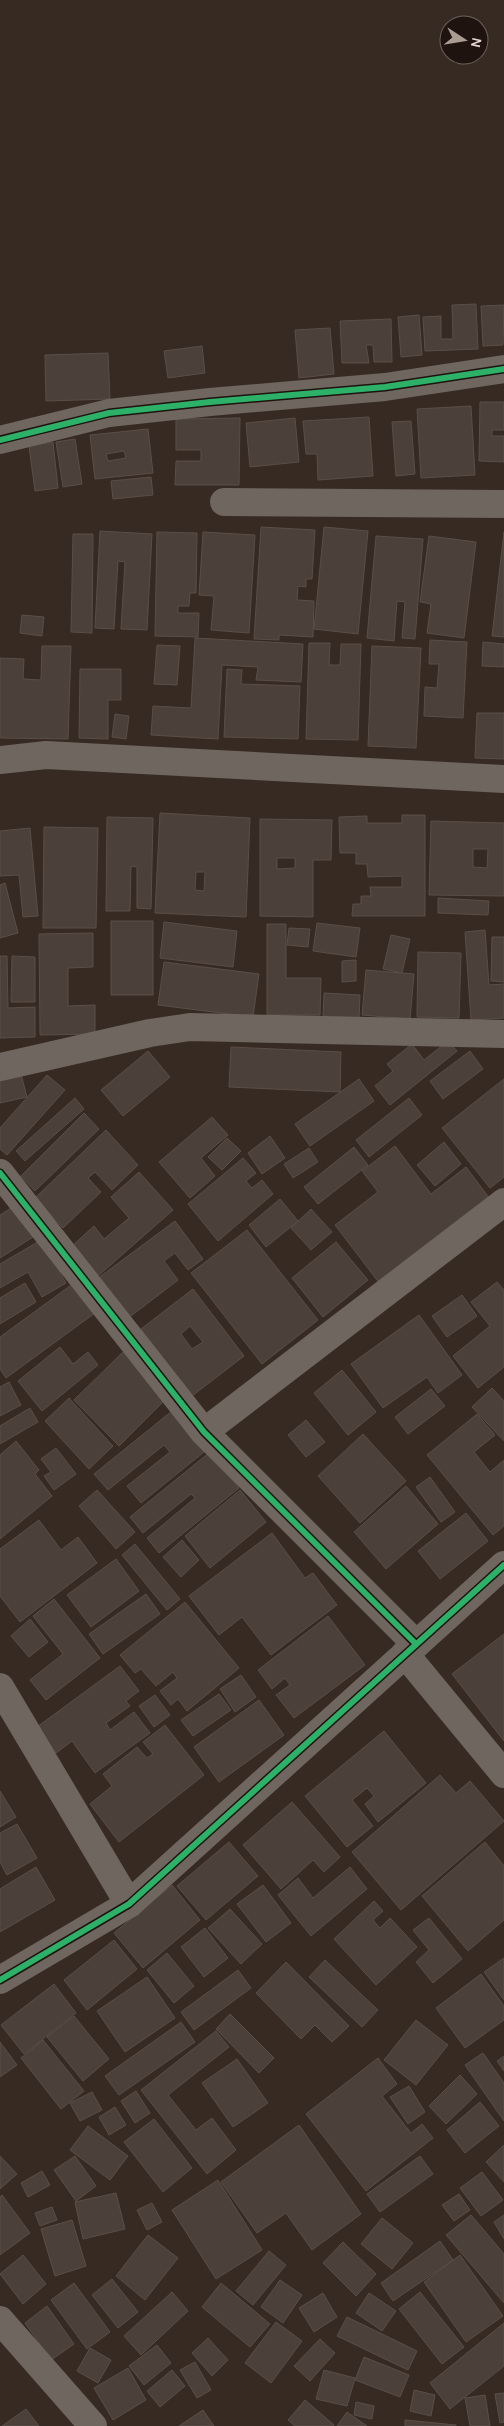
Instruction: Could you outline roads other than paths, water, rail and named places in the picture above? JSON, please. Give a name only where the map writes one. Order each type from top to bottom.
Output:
[{"type":"street","points":[[0,440],[109,413],[210,402],[385,388],[504,369]]},
{"type":"street","points":[[224,502],[504,504]]},
{"type":"street","points":[[0,760],[46,755],[504,779]]},
{"type":"street","points":[[0,1067],[150,1033],[190,1027],[504,1034]]},
{"type":"street","points":[[0,1173],[204,1432],[411,1649],[504,1774]]},
{"type":"street","points":[[204,1432],[504,1202]]},
{"type":"street","points":[[0,1980],[128,1904],[504,1565]]},
{"type":"street","points":[[0,1687],[128,1904]]},
{"type":"street","points":[[0,2320],[93,2426]]}]
